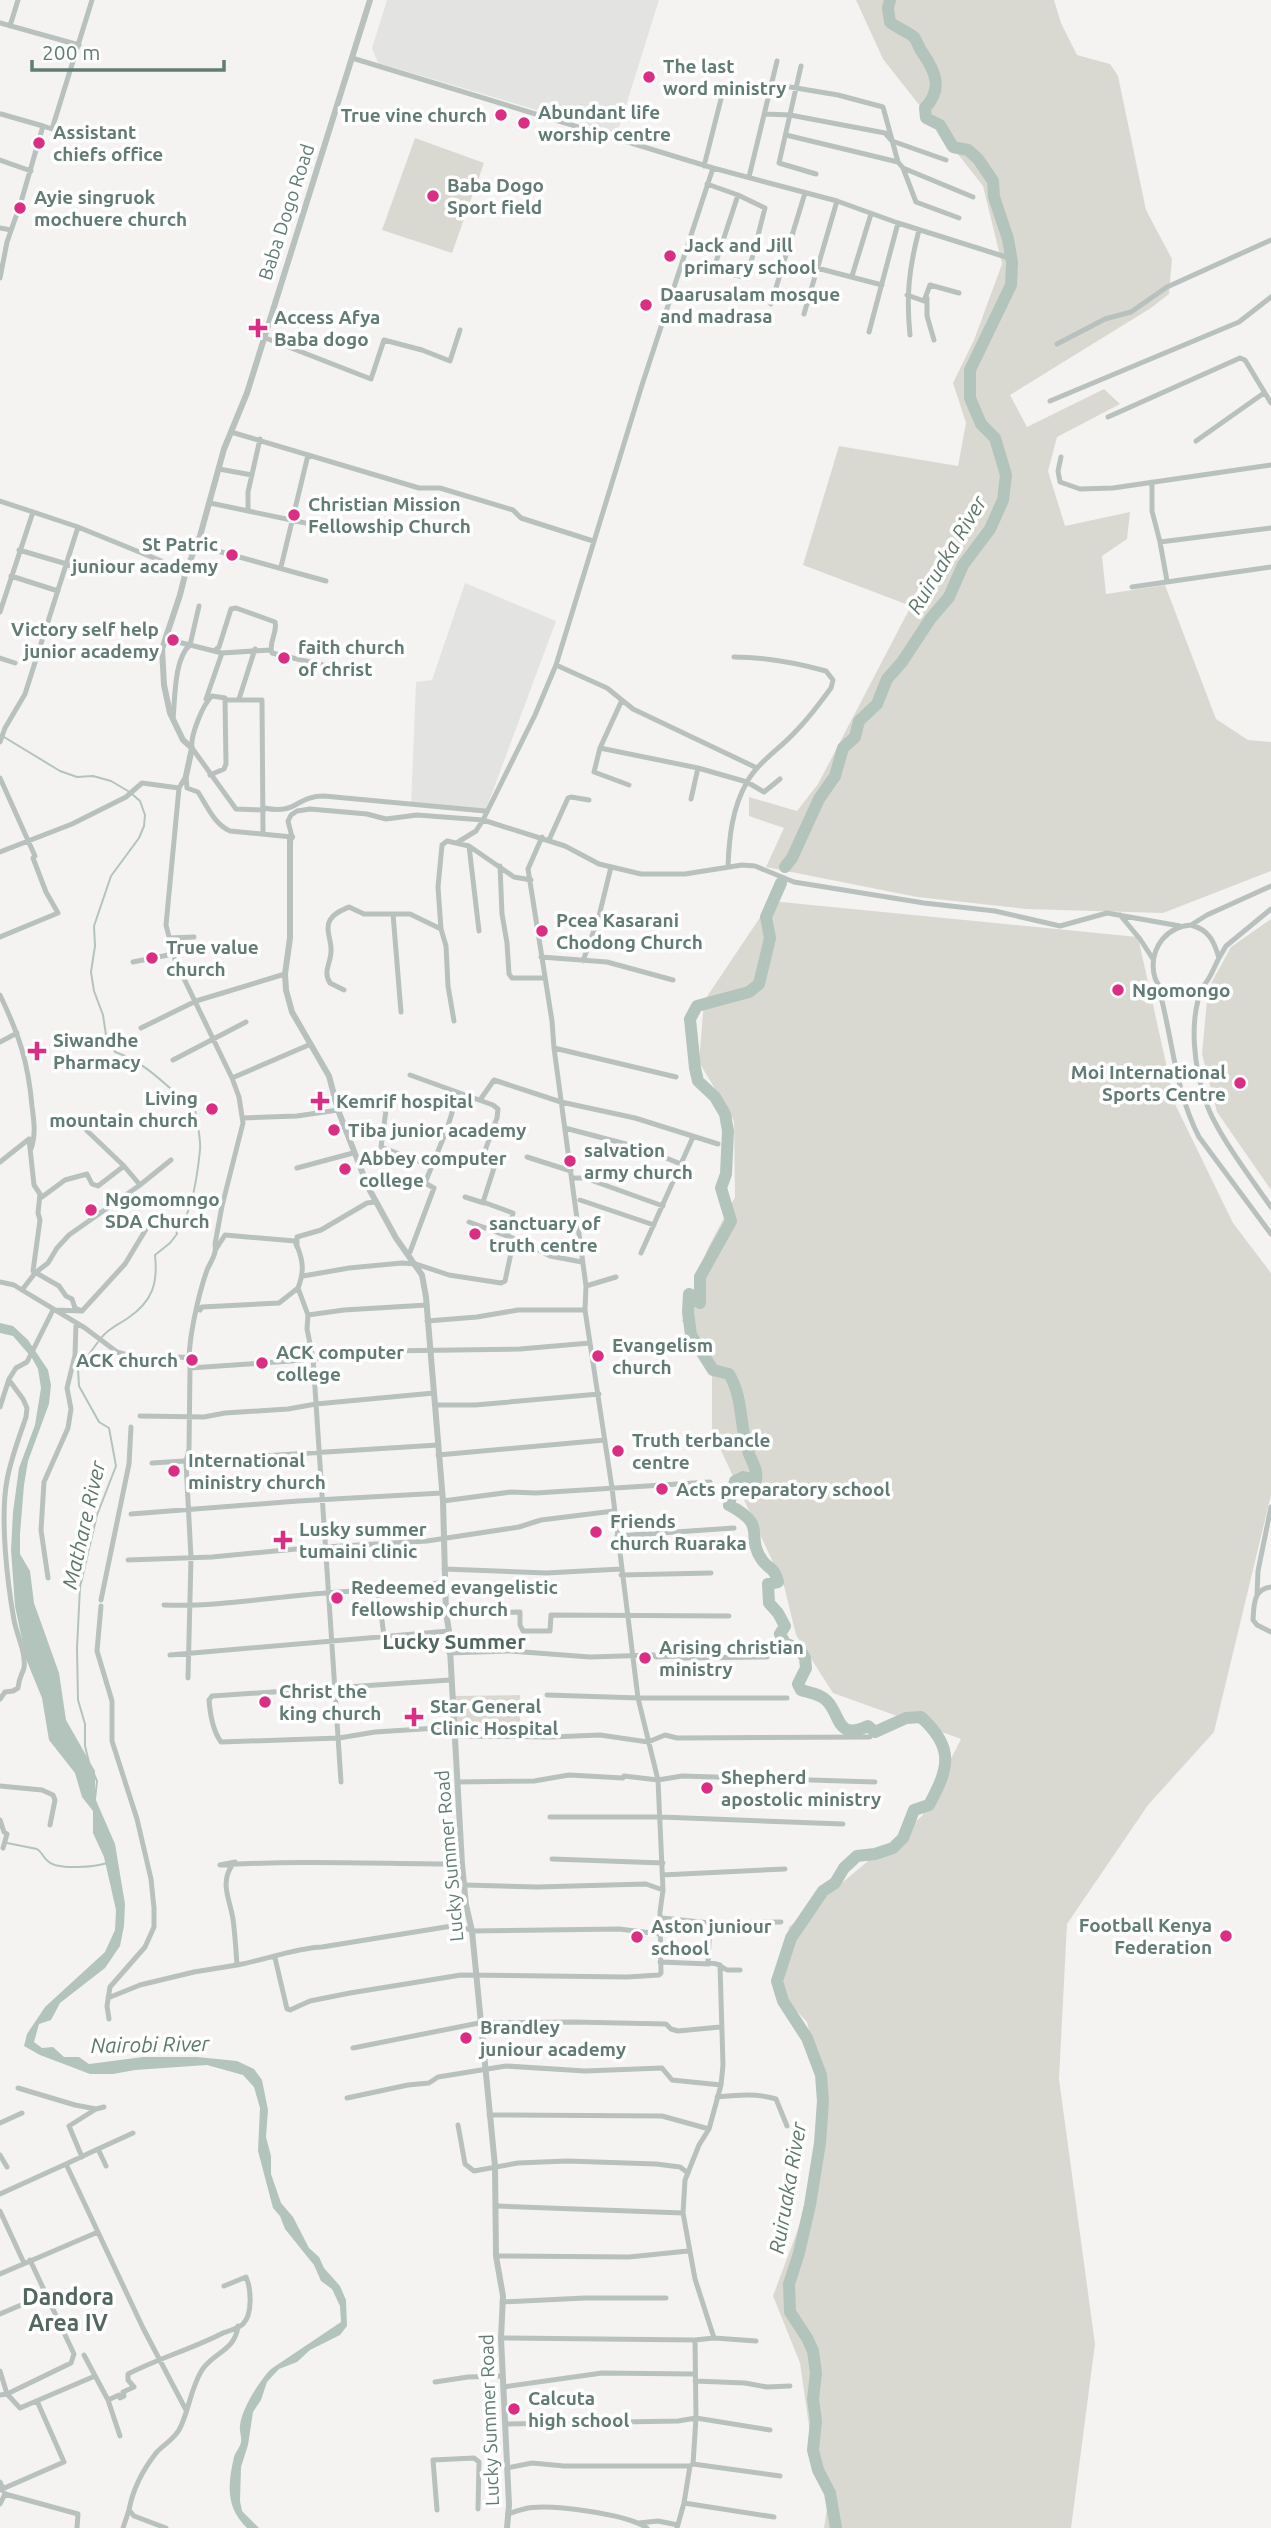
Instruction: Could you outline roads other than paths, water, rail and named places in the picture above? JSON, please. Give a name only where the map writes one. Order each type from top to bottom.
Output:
[{"type":"street","points":[[10,26],[18,0]]},
{"type":"street","points":[[1,114],[52,129],[92,0]]},
{"type":"street","name":"Baba Dogo Road","points":[[192,748],[183,740],[170,713],[164,685],[162,649],[231,432],[247,393],[370,0]]},
{"type":"street","points":[[0,23],[79,45]]},
{"type":"street","points":[[352,58],[704,166],[837,201],[1009,258]]},
{"type":"street","points":[[749,177],[777,61]]},
{"type":"street","points":[[801,66],[779,163],[816,174]]},
{"type":"street","points":[[772,84],[880,106],[885,112],[898,162],[916,202],[959,218]]},
{"type":"street","points":[[704,166],[721,99]]},
{"type":"street","points":[[765,114],[885,133],[892,141],[946,160]]},
{"type":"street","points":[[0,278],[11,230],[43,126]]},
{"type":"street","points":[[786,135],[898,162]]},
{"type":"street","points":[[0,160],[31,171]]},
{"type":"street","points":[[458,842],[476,831],[483,820],[535,715],[556,665],[642,385],[713,168]]},
{"type":"street","points":[[903,168],[973,197]]},
{"type":"street","points":[[707,184],[765,208],[747,278],[712,269]]},
{"type":"street","points":[[771,304],[805,193]]},
{"type":"street","points":[[683,265],[709,272],[712,269],[738,195]]},
{"type":"street","points":[[804,314],[837,201]]},
{"type":"street","points":[[852,276],[871,214]]},
{"type":"street","points":[[869,332],[898,223]]},
{"type":"street","points":[[0,228],[11,230]]},
{"type":"street","points":[[910,335],[907,295],[910,265],[919,230]]},
{"type":"street","points":[[1057,344],[1105,319],[1131,312],[1167,287],[1271,240]]},
{"type":"street","points":[[817,268],[882,285]]},
{"type":"street","points":[[907,295],[924,301],[930,285]]},
{"type":"street","points":[[930,285],[959,293]]},
{"type":"street","points":[[930,285],[925,306],[934,340]]},
{"type":"street","points":[[1051,401],[1239,322],[1271,297]]},
{"type":"street","points":[[263,337],[371,379],[384,340],[450,361],[460,330]]},
{"type":"street","points":[[1108,417],[1240,358],[1245,360],[1271,403]]},
{"type":"street","points":[[1196,441],[1264,393]]},
{"type":"street","points":[[231,432],[419,488],[440,488],[513,510],[521,519],[593,541]]},
{"type":"street","points":[[248,511],[260,439]]},
{"type":"street","points":[[281,567],[308,454]]},
{"type":"street","points":[[1061,457],[1058,471],[1060,482],[1080,489],[1114,488],[1271,465]]},
{"type":"street","points":[[219,469],[252,475]]},
{"type":"street","points":[[1152,482],[1152,511],[1167,581]]},
{"type":"street","points":[[0,501],[78,527],[186,571]]},
{"type":"street","points":[[210,503],[344,531]]},
{"type":"street","points":[[0,612],[33,512]]},
{"type":"street","points":[[1,740],[5,728],[22,701],[78,527]]},
{"type":"street","points":[[1160,542],[1271,528]]},
{"type":"street","points":[[196,545],[326,580]]},
{"type":"street","points":[[19,550],[94,572]]},
{"type":"street","points":[[1132,587],[1271,567]]},
{"type":"street","points":[[11,576],[58,591]]},
{"type":"street","points":[[173,719],[176,681],[185,649],[190,645],[200,606]]},
{"type":"street","points":[[214,652],[219,647],[231,609],[236,608],[275,622],[270,650]]},
{"type":"street","points":[[166,639],[222,653],[270,650],[276,655],[331,667]]},
{"type":"street","points":[[239,699],[255,649]]},
{"type":"street","points":[[222,653],[191,741],[186,776],[187,788],[198,792],[222,828],[230,831],[292,837],[288,821],[291,815],[305,809],[367,814],[386,819],[417,815],[483,820],[542,838],[599,864],[641,874],[685,874],[755,866],[794,883],[995,911],[1060,926],[1101,914],[1180,926],[1191,925],[1271,886]]},
{"type":"street","points":[[728,867],[736,806],[747,782],[757,768],[798,730],[831,688],[833,680],[826,671],[792,662],[761,657],[734,657]]},
{"type":"street","points":[[0,659],[15,663]]},
{"type":"street","points":[[556,665],[588,678],[644,714],[757,768]]},
{"type":"street","points":[[202,711],[210,697],[262,700],[263,834]]},
{"type":"street","points":[[210,775],[224,769],[226,764],[225,698]]},
{"type":"street","points":[[622,700],[600,748],[594,772],[629,785]]},
{"type":"street","points":[[192,748],[236,808],[284,811],[308,797],[324,796],[485,811]]},
{"type":"street","points":[[600,748],[698,768],[747,782],[764,792],[780,779]]},
{"type":"street","points":[[691,799],[698,768]]},
{"type":"street","points":[[186,776],[179,788],[166,925],[173,954],[232,1078],[243,1118],[222,1206],[216,1249]]},
{"type":"street","points":[[0,778],[35,856],[33,858],[46,892],[58,913],[0,937]]},
{"type":"street","points":[[0,852],[64,828],[127,797],[142,783],[179,788]]},
{"type":"street","points":[[549,841],[568,798],[589,800]]},
{"type":"street","name":"Lucky Summer Road","points":[[292,837],[289,840],[290,938],[285,974],[292,1012],[329,1076],[353,1153],[375,1202],[422,1275],[427,1305],[443,1501],[444,1582],[462,1864],[472,1931],[495,2166],[496,2256],[502,2302],[507,2528]]},
{"type":"street","points":[[275,1958],[289,2010],[310,2001],[461,1975],[659,1975],[663,1890],[661,1817],[657,1780],[638,1698],[612,1488],[585,1311],[586,1286],[552,1021],[528,869],[542,838]]},
{"type":"street","points":[[454,1021],[438,887],[442,845],[447,841],[469,846],[514,877],[531,880]]},
{"type":"street","points":[[469,846],[479,932]]},
{"type":"street","points":[[500,866],[509,974],[512,978],[544,978]]},
{"type":"street","points":[[583,961],[599,916],[611,867]]},
{"type":"street","points":[[344,990],[330,983],[326,976],[331,949],[328,929],[332,917],[349,907],[364,914],[410,914],[441,929]]},
{"type":"street","points":[[1271,909],[1226,946],[1203,986],[1196,1002],[1195,1049],[1206,1103],[1271,1207]]},
{"type":"street","points":[[393,914],[401,1012]]},
{"type":"street","points":[[1120,915],[1153,959]]},
{"type":"street","points":[[1191,925],[1206,931],[1219,958]]},
{"type":"street","points":[[1180,926],[1162,938],[1153,959],[1153,975],[1157,984],[1174,995],[1184,995],[1203,986]]},
{"type":"street","points":[[170,938],[194,937]]},
{"type":"street","points":[[133,962],[173,954]]},
{"type":"street","points":[[541,957],[607,962],[673,980]]},
{"type":"street","points":[[141,1028],[195,1001],[285,974]]},
{"type":"street","points":[[1164,990],[1162,1001],[1177,1076],[1191,1123],[1271,1234]]},
{"type":"street","points":[[0,995],[17,1033],[31,1084],[34,1185],[40,1194],[40,1220],[33,1270],[59,1286],[66,1296],[72,1299],[75,1308],[82,1311]]},
{"type":"street","points":[[173,1060],[246,1022]]},
{"type":"street","points":[[0,1042],[17,1033]]},
{"type":"street","points":[[232,1078],[311,1044]]},
{"type":"street","points":[[554,1048],[676,1077]]},
{"type":"street","points":[[410,1075],[480,1100],[496,1107],[499,1112],[483,1156],[484,1160],[495,1168],[484,1203]]},
{"type":"street","points":[[480,1100],[494,1080],[561,1102],[635,1118],[718,1144]]},
{"type":"street","points":[[410,1252],[434,1188],[425,1183],[458,1093]]},
{"type":"street","points":[[335,1100],[360,1101],[386,1110],[381,1147],[431,1166]]},
{"type":"street","points":[[243,1118],[297,1116],[338,1110]]},
{"type":"street","points":[[81,1125],[124,1166],[139,1185]]},
{"type":"street","points":[[565,1128],[641,1148],[681,1164]]},
{"type":"street","points":[[641,1253],[693,1136]]},
{"type":"street","points":[[0,1162],[32,1139]]},
{"type":"street","points":[[297,1168],[353,1153]]},
{"type":"street","points":[[527,1157],[571,1171]]},
{"type":"street","points":[[22,1290],[35,1273],[48,1264],[69,1235],[171,1160]]},
{"type":"street","points":[[39,1207],[43,1194],[65,1180],[87,1174],[92,1184],[99,1186],[124,1166]]},
{"type":"street","points":[[572,1178],[585,1178],[663,1206]]},
{"type":"street","points":[[303,1276],[402,1263],[416,1264],[449,1275],[500,1283],[505,1281],[513,1213],[465,1197]]},
{"type":"street","points":[[580,1200],[654,1225]]},
{"type":"street","points":[[295,1241],[297,1247],[297,1237],[321,1230],[367,1203],[375,1202]]},
{"type":"street","points":[[53,1310],[82,1311],[125,1264],[151,1221]]},
{"type":"street","points":[[469,1222],[511,1237],[550,1256],[582,1262]]},
{"type":"street","points":[[188,1678],[191,1558],[186,1462],[190,1368],[188,1357],[207,1271],[225,1235],[295,1241]]},
{"type":"street","points":[[195,1322],[202,1307],[279,1303],[298,1288],[303,1276],[303,1259],[295,1241]]},
{"type":"street","points":[[586,1286],[616,1276]]},
{"type":"street","points":[[0,1283],[14,1285],[85,1328],[117,1353],[138,1358],[188,1357]]},
{"type":"street","points":[[298,1288],[308,1315],[307,1329],[313,1358],[341,1782]]},
{"type":"street","points":[[308,1315],[427,1305]]},
{"type":"street","points":[[0,1404],[9,1379],[16,1368],[27,1362],[53,1310]]},
{"type":"street","points":[[427,1321],[518,1310],[585,1311]]},
{"type":"street","points":[[48,1578],[41,1530],[44,1482],[68,1428],[71,1409],[67,1388],[75,1355],[76,1323]]},
{"type":"street","points":[[190,1368],[383,1351],[520,1349],[590,1343]]},
{"type":"street","points":[[0,1699],[5,1692],[18,1688],[18,1678],[24,1668],[23,1652],[14,1621],[6,1544],[6,1497],[7,1481],[27,1408],[9,1379]]},
{"type":"street","points":[[140,1416],[189,1417],[434,1393]]},
{"type":"street","points":[[435,1405],[475,1405],[599,1394]]},
{"type":"street","points":[[109,2019],[110,1987],[145,1947],[154,1927],[151,1879],[137,1819],[112,1741],[112,1701],[97,1651],[101,1603],[129,1464],[131,1427]]},
{"type":"street","points":[[438,1455],[605,1440]]},
{"type":"street","points":[[152,1463],[438,1445]]},
{"type":"street","points":[[443,1501],[511,1492],[536,1493],[710,1482]]},
{"type":"street","points":[[131,1514],[321,1499],[442,1493]]},
{"type":"street","points":[[1271,1507],[1258,1571],[1253,1620],[1271,1632]]},
{"type":"street","points":[[128,1560],[191,1558],[444,1539],[519,1527],[534,1521],[614,1511]]},
{"type":"street","points":[[617,1536],[734,1528]]},
{"type":"street","points":[[444,1569],[546,1573],[711,1573]]},
{"type":"street","points":[[164,1605],[189,1606],[403,1589],[444,1582]]},
{"type":"street","points":[[1257,1594],[1262,1589],[1271,1587]]},
{"type":"street","points":[[378,1590],[384,1636]]},
{"type":"street","points":[[446,1613],[520,1612],[523,1631],[550,1631],[551,1615],[729,1616]]},
{"type":"street","points":[[170,1655],[449,1631]]},
{"type":"street","points":[[449,1653],[520,1651],[590,1657],[767,1657]]},
{"type":"street","points":[[450,1680],[212,1696],[209,1705],[217,1736],[221,1741],[339,1738],[376,1732],[454,1727]]},
{"type":"street","points":[[547,1695],[787,1698]]},
{"type":"street","points":[[455,1736],[600,1735],[648,1742],[665,1735],[677,1738],[870,1737]]},
{"type":"street","points":[[458,1782],[534,1781],[569,1775],[624,1776],[657,1780],[682,1776],[875,1782]]},
{"type":"street","points":[[0,1786],[42,1790],[53,1795],[55,1801],[50,1825]]},
{"type":"street","points":[[550,1817],[661,1817],[843,1824]]},
{"type":"street","points":[[0,1820],[7,1834],[5,1844]]},
{"type":"street","points":[[552,1859],[663,1863]]},
{"type":"street","points":[[237,1965],[233,1916],[225,1886],[228,1872],[235,1862],[220,1865],[233,1864],[245,1864],[283,1861],[373,1865],[462,1864]]},
{"type":"street","points":[[662,1875],[785,1870]]},
{"type":"street","points":[[465,1885],[537,1887],[646,1884],[663,1890]]},
{"type":"street","points":[[662,1919],[710,1923],[781,1922]]},
{"type":"street","points":[[710,1923],[708,1962],[727,1970],[740,1970]]},
{"type":"street","points":[[108,1998],[141,1985],[194,1972],[275,1958],[306,1948],[458,1924],[472,1931],[619,1929],[660,1934]]},
{"type":"street","points":[[660,1962],[720,1965]]},
{"type":"street","points":[[714,2338],[688,2251],[683,2213],[685,2180],[699,2145],[709,2129],[721,2085],[723,2065],[720,1965]]},
{"type":"street","points":[[353,2048],[480,2024],[666,2024],[674,2031],[720,2027]]},
{"type":"street","points":[[347,2098],[429,2083],[438,2077],[506,2066],[584,2071],[663,2068],[672,2080],[721,2085]]},
{"type":"street","points":[[18,2088],[96,2109]]},
{"type":"street","points":[[717,2097],[748,2094],[776,2099],[787,2126]]},
{"type":"street","points":[[82,2157],[69,2126],[104,2107]]},
{"type":"street","points":[[0,2123],[22,2113]]},
{"type":"street","points":[[489,2115],[662,2116],[709,2129]]},
{"type":"street","points":[[458,2125],[465,2164],[474,2171],[495,2166],[567,2161],[656,2164],[680,2167],[688,2173]]},
{"type":"street","points":[[0,2194],[133,2133]]},
{"type":"street","points":[[98,2149],[106,2166]]},
{"type":"street","points":[[0,2157],[6,2167]]},
{"type":"street","points":[[66,2164],[186,2410]]},
{"type":"street","points":[[497,2206],[683,2213]]},
{"type":"street","points":[[0,2211],[47,2294],[74,2354],[72,2363],[4,2394]]},
{"type":"street","points":[[0,2274],[98,2232]]},
{"type":"street","points":[[496,2256],[629,2257],[688,2251]]},
{"type":"street","points":[[107,2400],[118,2395],[120,2398],[124,2396],[123,2392],[134,2387],[128,2380],[128,2374],[243,2324],[249,2313],[246,2277],[224,2286]]},
{"type":"street","points":[[0,2314],[47,2294]]},
{"type":"street","points":[[502,2302],[666,2298]]},
{"type":"street","points":[[123,2528],[136,2483],[159,2450],[179,2430],[201,2372],[237,2337],[238,2326]]},
{"type":"street","points":[[501,2338],[714,2338],[757,2341]]},
{"type":"street","points":[[639,2523],[658,2521],[677,2527],[692,2465],[696,2418],[695,2340]]},
{"type":"street","points":[[84,2355],[107,2400],[120,2436]]},
{"type":"street","points":[[0,2371],[4,2394],[20,2407],[95,2375]]},
{"type":"street","points":[[503,2387],[602,2373],[694,2377],[767,2387],[790,2386]]},
{"type":"street","points":[[435,2382],[502,2376]]},
{"type":"street","points":[[3,2491],[64,2462],[37,2401]]},
{"type":"street","points":[[505,2424],[678,2421],[696,2418],[770,2430]]},
{"type":"street","points":[[437,2510],[433,2460],[474,2458],[479,2462],[478,2509]]},
{"type":"street","points":[[507,2468],[532,2463],[564,2466],[692,2465],[780,2476]]},
{"type":"street","points":[[0,2482],[3,2491],[0,2504]]},
{"type":"street","points":[[3,2491],[78,2514],[77,2528]]},
{"type":"street","points":[[684,2503],[774,2517]]},
{"type":"street","points":[[508,2514],[525,2508],[550,2507],[610,2516],[639,2523],[647,2528]]},
{"type":"street","points":[[129,2510],[134,2516],[166,2528]]},
{"type":"waterway","name":"Ruiruaka River","points":[[785,867],[792,858],[819,799],[835,776],[843,748],[855,737],[859,721],[877,704],[887,679],[949,597],[963,565],[990,529],[1003,500],[1006,475],[995,438],[981,424],[970,398],[970,370],[1011,285],[1012,262],[1008,239],[994,197],[993,181],[978,159],[968,150],[953,147],[940,125],[926,118],[925,108],[936,87],[934,73],[914,37],[890,22],[890,0]]},
{"type":"waterway","name":"Mathare River","points":[[4,737],[60,771],[77,777],[93,776],[111,781],[128,791]]},
{"type":"waterway","name":"Mathare River","points":[[101,1338],[136,1312],[152,1291],[156,1274],[155,1255],[177,1234],[176,1230],[186,1215],[196,1181],[200,1150],[195,1110],[148,1070],[115,1052],[106,1035],[103,1015],[94,991],[91,972],[95,946],[94,926],[111,876],[139,838],[144,826],[145,815],[140,801],[132,794]]},
{"type":"waterway","name":"Ruiruaka River","points":[[781,883],[766,917],[770,938],[759,984],[749,992],[697,1006],[690,1019],[698,1081],[715,1097],[725,1114],[728,1131],[726,1174],[721,1188],[731,1221],[700,1277],[700,1303],[689,1294],[691,1335],[713,1370],[729,1374],[737,1393],[756,1480],[743,1477],[735,1481],[729,1505],[753,1525],[757,1551],[773,1570],[778,1582],[768,1584],[769,1603],[785,1626],[780,1634],[785,1643],[800,1650],[805,1658],[806,1668],[798,1684],[801,1690],[825,1699],[841,1724],[850,1730],[868,1726],[875,1732],[906,1718],[921,1717],[939,1739],[945,1759],[941,1780],[929,1805],[914,1810],[903,1838],[893,1848],[857,1856],[844,1868],[835,1883],[823,1891],[791,1938],[777,1981],[783,2001],[807,2038],[821,2075],[823,2101],[820,2143],[810,2205],[789,2284],[790,2312],[813,2351],[816,2373],[813,2450],[818,2470],[830,2493],[836,2528]]},
{"type":"waterway","name":"Mathare River","points":[[89,1762],[85,1746],[85,1724],[78,1700],[80,1587],[97,1515],[116,1466],[109,1428],[99,1422],[79,1386],[78,1369],[98,1342]]},
{"type":"waterway","name":"Mathare River","points":[[94,1774],[97,1781],[95,1799]]},
{"type":"waterway","points":[[7,1843],[37,1849],[54,1865],[86,1867],[107,1863]]},
{"type":"place","name":"The last word ministry","points":[[649,77]]},
{"type":"place","name":"True vine church","points":[[501,115]]},
{"type":"place","name":"Abundant life worship centre","points":[[524,123]]},
{"type":"place","name":"Assistant chiefs office","points":[[39,143]]},
{"type":"place","name":"Baba Dogo Sport field","points":[[433,196]]},
{"type":"place","name":"Ayie singruok mochuere church","points":[[20,208]]},
{"type":"place","name":"Jack and Jill primary school","points":[[670,256]]},
{"type":"place","name":"Daarusalam mosque and madrasa","points":[[646,305]]},
{"type":"place","name":"Access Afya Baba dogo","points":[[258,328]]},
{"type":"place","name":"Christian Mission Fellowship Church","points":[[294,515]]},
{"type":"place","name":"St Patric juniour academy","points":[[232,555]]},
{"type":"place","name":"Victory self help junior academy","points":[[173,640]]},
{"type":"place","name":"faith church of christ","points":[[284,658]]},
{"type":"place","name":"Pcea Kasarani Chodong Church","points":[[542,931]]},
{"type":"place","name":"True value church","points":[[152,958]]},
{"type":"place","name":"Ngomongo","points":[[1118,990]]},
{"type":"place","name":"Siwandhe Pharmacy","points":[[37,1051]]},
{"type":"place","name":"Moi International Sports Centre","points":[[1240,1083]]},
{"type":"place","name":"Kemrif hospital","points":[[320,1101]]},
{"type":"place","name":"Living mountain church","points":[[212,1109]]},
{"type":"place","name":"Tiba junior academy","points":[[334,1130]]},
{"type":"place","name":"salvation army church","points":[[570,1161]]},
{"type":"place","name":"Abbey computer college","points":[[345,1169]]},
{"type":"place","name":"Ngomomngo SDA Church","points":[[91,1210]]},
{"type":"place","name":"sanctuary of truth centre","points":[[475,1234]]},
{"type":"place","name":"Evangelism church","points":[[598,1356]]},
{"type":"place","name":"ACK church","points":[[192,1360]]},
{"type":"place","name":"ACK computer college","points":[[262,1363]]},
{"type":"place","name":"Truth terbancle centre","points":[[618,1451]]},
{"type":"place","name":"International ministry church","points":[[174,1471]]},
{"type":"place","name":"Acts preparatory school","points":[[662,1489]]},
{"type":"place","name":"Friends church Ruaraka","points":[[596,1532]]},
{"type":"place","name":"Lusky summer tumaini clinic","points":[[283,1540]]},
{"type":"place","name":"Redeemed evangelistic fellowship church","points":[[337,1598]]},
{"type":"place","name":"Arising christian ministry","points":[[645,1658]]},
{"type":"place","name":"Christ the king church","points":[[265,1702]]},
{"type":"place","name":"Star General Clinic Hospital","points":[[414,1717]]},
{"type":"place","name":"Shepherd apostolic ministry","points":[[707,1788]]},
{"type":"place","name":"Football Kenya Federation","points":[[1226,1936]]},
{"type":"place","name":"Aston juniour school","points":[[637,1937]]},
{"type":"place","name":"Brandley juniour academy","points":[[466,2038]]},
{"type":"place","name":"Calcuta high school","points":[[514,2409]]},
{"type":"district","name":"Lucky Summer","points":[[454,1642]]},
{"type":"district","name":"Dandora Area IV","points":[[68,2310]]},
{"type":"water label","name":"Nairobi River","points":[[150,2045]]}]
